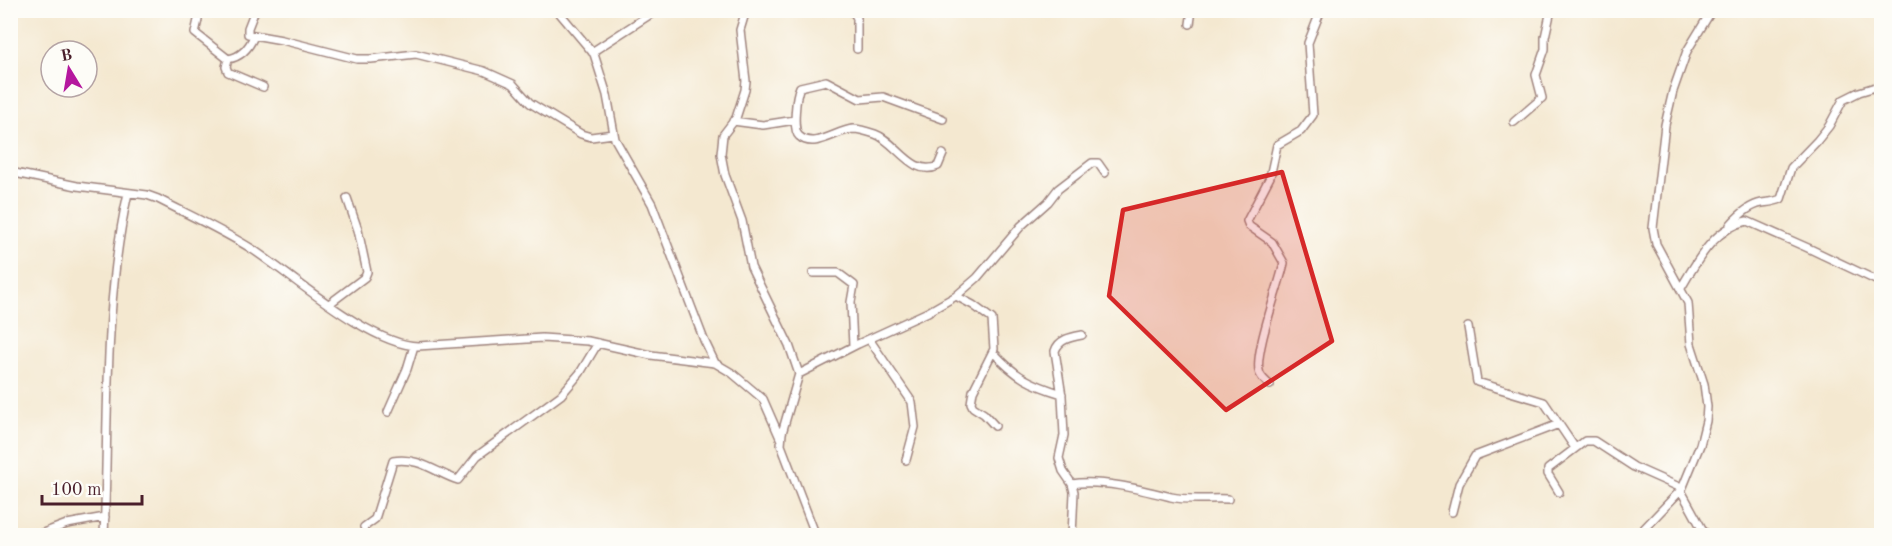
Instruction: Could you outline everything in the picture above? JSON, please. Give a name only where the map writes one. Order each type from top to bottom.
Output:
[{"type":"street","points":[[255,10],[247,32],[254,36],[282,40],[357,59],[416,54],[484,71],[513,84],[530,103],[581,134],[591,137],[613,134]]},
{"type":"street","points":[[592,52],[657,10]]},
{"type":"street","points":[[746,10],[740,30],[745,90],[739,112],[726,129],[720,154],[725,175],[742,220],[754,275],[782,329],[799,374],[781,440]]},
{"type":"street","points":[[847,10],[857,18],[857,50]]},
{"type":"street","points":[[1190,24],[1192,10]]},
{"type":"street","points":[[1270,385],[1260,374],[1259,363],[1284,263],[1269,238],[1248,226],[1247,221],[1270,177],[1277,145],[1301,131],[1313,115],[1308,43],[1321,10]]},
{"type":"street","points":[[1514,122],[1542,98],[1536,75],[1545,49],[1545,36],[1551,10]]},
{"type":"street","points":[[1637,536],[1682,489],[1700,445],[1706,421],[1704,384],[1691,344],[1689,308],[1681,288],[1656,244],[1654,235],[1665,124],[1690,44],[1712,10]]},
{"type":"street","points":[[560,12],[592,52],[599,67],[607,95],[613,134],[652,204],[715,363]]},
{"type":"street","points":[[198,20],[195,33],[228,59]]},
{"type":"street","points":[[228,59],[243,52],[250,45],[254,36]]},
{"type":"street","points":[[228,59],[227,70],[263,87]]},
{"type":"street","points":[[943,119],[883,97],[860,99],[826,81],[800,87],[795,120],[795,130],[799,136],[808,140],[826,138],[852,129],[876,134],[892,144],[906,159],[927,168],[938,166],[943,154]]},
{"type":"street","points":[[1681,288],[1703,253],[1720,233],[1752,206],[1781,199],[1791,168],[1818,141],[1843,100],[1881,85]]},
{"type":"street","points":[[733,121],[763,125],[795,120]]},
{"type":"street","points":[[799,374],[853,346],[928,312],[956,296],[977,278],[1021,226],[1048,202],[1058,189],[1092,164],[1098,163],[1105,173]]},
{"type":"street","points":[[10,172],[158,199],[250,248],[357,323],[382,337],[414,346],[526,338],[598,343],[651,355],[715,363],[732,373],[763,399],[781,440],[787,463],[816,536]]},
{"type":"street","points":[[104,536],[111,319],[117,261],[128,193]]},
{"type":"street","points":[[329,304],[365,277],[367,272],[358,230],[347,198]]},
{"type":"street","points":[[1728,227],[1750,222],[1881,284]]},
{"type":"street","points":[[813,273],[838,273],[854,285],[851,302],[853,346]]},
{"type":"street","points":[[956,296],[991,317],[995,342],[993,352],[977,381],[971,403],[995,426]]},
{"type":"street","points":[[1468,327],[1477,382],[1544,402],[1575,448]]},
{"type":"street","points":[[1072,536],[1074,492],[1059,458],[1064,439],[1062,393],[1055,355],[1056,347],[1064,340],[1082,335]]},
{"type":"street","points":[[869,339],[912,402],[915,426],[906,460]]},
{"type":"street","points":[[364,527],[375,519],[393,461],[431,467],[458,480],[472,460],[561,396],[580,373],[598,343]]},
{"type":"street","points":[[388,412],[407,369],[414,346]]},
{"type":"street","points":[[993,352],[1019,377],[1039,387],[1062,393]]},
{"type":"street","points":[[1452,512],[1459,484],[1476,456],[1559,424]]},
{"type":"street","points":[[1559,492],[1547,472],[1585,441],[1594,441],[1634,467],[1682,489],[1706,536]]},
{"type":"street","points":[[1072,484],[1110,485],[1177,497],[1228,499]]},
{"type":"street","points":[[36,536],[67,524],[105,517]]},
{"type":"highlighted area","points":[[1282,172],[1332,341],[1226,410],[1109,296],[1123,210]]}]
